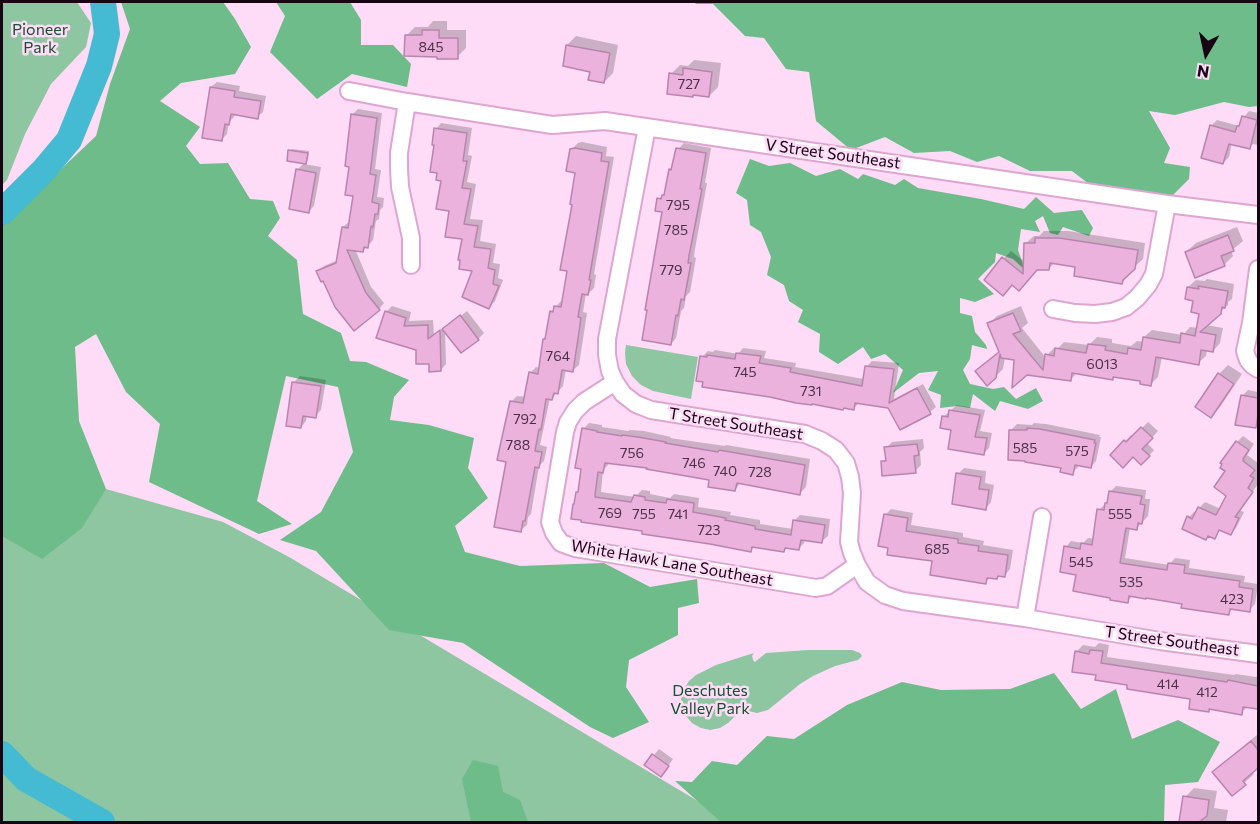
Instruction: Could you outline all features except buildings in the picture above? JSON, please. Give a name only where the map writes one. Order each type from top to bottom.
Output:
[{"type":"street","name":"V Street Southeast","points":[[349,91],[552,125],[605,121],[1167,204],[1258,215]]},
{"type":"street","points":[[407,102],[399,153],[399,168],[400,187],[411,238],[411,265]]},
{"type":"street","name":"T Street Southeast","points":[[647,127],[607,339],[610,371],[623,394],[636,404],[651,410],[804,434],[836,450],[846,463],[850,477],[852,493],[849,542],[857,565],[867,582],[885,595],[903,601],[1258,654]]},
{"type":"street","points":[[1053,309],[1075,313],[1112,312],[1126,307],[1137,298],[1154,274],[1167,204]]},
{"type":"street","points":[[1258,269],[1255,325],[1246,345],[1246,356],[1258,369]]},
{"type":"street","name":"White Hawk Lane Southeast","points":[[615,382],[584,402],[568,422],[550,522],[554,534],[561,543],[575,548],[816,588],[827,586],[857,565]]},
{"type":"street","points":[[1025,618],[1042,517]]},
{"type":"green space","name":"Pioneer Park","points":[[2,2],[77,2],[91,23],[86,47],[51,84],[25,134],[7,180],[2,185]]},
{"type":"green space","points":[[121,2],[223,2],[235,19],[251,47],[235,74],[181,83],[160,101],[200,127],[186,146],[200,164],[228,163],[250,199],[273,201],[280,218],[268,236],[297,260],[303,314],[341,333],[350,361],[366,362],[409,380],[394,397],[390,420],[429,425],[474,438],[468,468],[488,498],[455,526],[465,552],[520,566],[604,563],[650,587],[697,579],[699,603],[678,608],[678,635],[629,660],[626,687],[649,722],[613,738],[590,727],[463,643],[389,630],[316,551],[280,540],[321,512],[353,452],[338,387],[286,376],[257,501],[292,524],[259,534],[149,482],[160,424],[126,392],[96,334],[75,347],[79,421],[106,489],[82,528],[42,559],[2,536],[2,225],[96,136],[110,84],[130,29]]},
{"type":"green space","points":[[276,2],[350,2],[361,20],[361,45],[393,45],[411,64],[407,87],[352,74],[317,99],[270,52],[285,16]]},
{"type":"green space","points":[[694,2],[1258,2],[1258,106],[1249,107],[1224,102],[1175,115],[1149,111],[1170,148],[1164,163],[1190,167],[1189,179],[1168,200],[1093,187],[1072,171],[1030,171],[999,156],[977,162],[950,151],[914,153],[885,137],[851,150],[816,121],[809,72],[786,69],[764,38],[745,36],[713,4]]},
{"type":"green space","points":[[750,159],[769,166],[790,163],[816,176],[840,169],[858,179],[863,174],[895,185],[904,179],[918,188],[1024,209],[1036,197],[1054,213],[1082,210],[1093,228],[1089,236],[1063,227],[1058,235],[1050,233],[1043,216],[1035,221],[1040,232],[1021,229],[1018,250],[1025,270],[1013,259],[996,253],[995,262],[978,279],[994,294],[975,302],[960,298],[960,313],[972,316],[975,332],[987,349],[972,345],[970,359],[963,370],[970,384],[993,389],[1004,387],[1016,399],[1036,388],[1043,401],[1028,409],[1000,401],[995,411],[973,394],[970,408],[957,406],[940,408],[941,395],[928,390],[938,371],[919,373],[893,393],[903,370],[885,354],[871,359],[863,347],[838,364],[819,352],[820,334],[798,322],[803,310],[789,301],[784,285],[767,275],[771,257],[761,232],[750,225],[747,200],[736,193]]},
{"type":"green space","points":[[626,345],[698,357],[691,399],[653,391],[641,385],[632,376],[626,364]]},
{"type":"green space","points":[[2,473],[106,489],[223,522],[289,557],[733,822],[2,822]]},
{"type":"green space","name":"Deschutes Valley Park","points":[[852,650],[862,656],[858,660],[835,666],[813,676],[768,710],[757,713],[748,711],[739,704],[735,716],[720,728],[710,730],[701,728],[686,716],[681,698],[689,681],[696,675],[716,665],[754,653],[752,656],[755,662],[766,653]]},
{"type":"green space","points":[[1054,673],[1081,709],[1116,689],[1132,739],[1178,720],[1220,742],[1198,782],[1165,785],[1164,822],[721,822],[675,781],[692,782],[712,761],[737,765],[767,736],[794,739],[847,705],[902,682],[941,690],[1010,689]]},
{"type":"green space","points":[[473,760],[498,766],[503,792],[520,800],[528,822],[471,822],[462,779]]},
{"type":"waterway","points":[[2,212],[43,171],[69,140],[99,66],[107,34],[103,2]]},
{"type":"waterway","points":[[2,754],[26,779],[102,822]]}]
